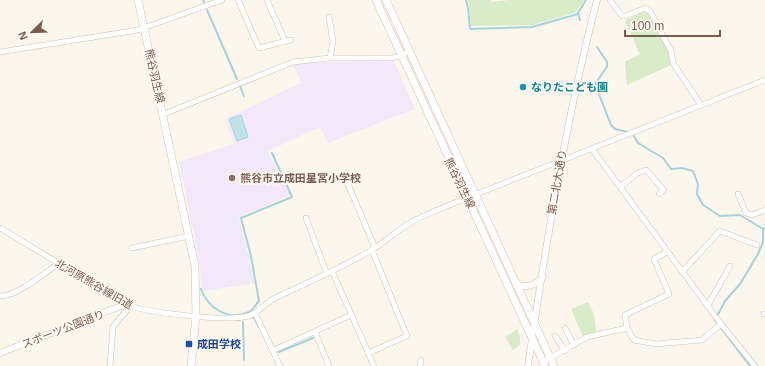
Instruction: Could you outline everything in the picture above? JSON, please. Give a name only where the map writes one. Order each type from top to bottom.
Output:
[{"type":"main road","name":"熊谷羽生線","points":[[138,0],[164,114],[195,266],[196,316],[191,366]]},
{"type":"main road","name":"熊谷羽生線","points":[[376,0],[400,56],[468,198],[544,364]]},
{"type":"main road","name":"熊谷羽生線","points":[[386,0],[554,366]]},
{"type":"street","points":[[0,52],[144,28],[222,0]]},
{"type":"street","points":[[238,0],[259,48],[288,41],[267,0]]},
{"type":"street","name":"第二北大通り","points":[[528,366],[561,161],[577,78],[597,0]]},
{"type":"street","points":[[610,0],[622,16],[626,16],[645,8],[650,11],[671,51],[673,63],[701,105]]},
{"type":"street","points":[[329,17],[333,41],[330,58]]},
{"type":"street","points":[[164,114],[293,62],[330,58],[393,58],[409,52]]},
{"type":"street","points":[[280,366],[274,350],[255,313],[270,300],[326,274],[373,249],[410,223],[468,198],[765,80]]},
{"type":"street","points":[[592,149],[720,323],[755,366]]},
{"type":"street","points":[[620,187],[638,173],[646,170],[664,190],[659,194]]},
{"type":"street","points":[[346,182],[407,336],[368,353]]},
{"type":"street","points":[[738,194],[746,213],[752,215],[765,210]]},
{"type":"street","points":[[306,218],[326,274]]},
{"type":"street","name":"北河原熊谷線旧道","points":[[0,228],[128,305],[153,312],[196,316],[238,318],[255,313]]},
{"type":"street","points":[[682,272],[720,231],[758,245]]},
{"type":"street","points":[[132,248],[189,236]]},
{"type":"street","points":[[667,252],[654,259],[669,294],[625,315],[627,328],[634,340],[656,344],[702,340],[716,329],[720,323]]},
{"type":"street","points":[[0,296],[6,296],[16,291],[58,264]]},
{"type":"street","points":[[708,305],[730,266]]},
{"type":"street","points":[[332,271],[374,366]]},
{"type":"street","points":[[516,282],[525,286],[535,284],[543,277]]},
{"type":"street","points":[[110,366],[113,327],[128,305]]},
{"type":"street","name":"スポーツ公園通り","points":[[0,353],[128,305]]},
{"type":"street","points":[[274,350],[351,315]]},
{"type":"street","points":[[565,328],[574,345]]},
{"type":"street","points":[[544,364],[587,337],[627,328]]},
{"type":"street","points":[[315,332],[329,366]]},
{"type":"street","points":[[555,336],[564,351]]},
{"type":"street","points":[[420,366],[421,360]]},
{"type":"shaded area","name":"熊谷市立成田星宮小学校","points":[[394,61],[415,109],[328,143],[320,127],[268,151],[290,195],[239,217],[255,283],[203,291],[198,254],[179,162],[234,144],[225,119],[301,83],[294,65],[313,62]]},
{"type":"green space","points":[[468,0],[491,0],[492,2],[509,0],[584,0],[575,13],[532,25],[471,26]]},
{"type":"green space","points":[[643,12],[648,13],[670,51],[671,65],[627,85],[625,62],[640,54],[625,21]]},
{"type":"green space","points":[[588,302],[594,314],[596,331],[583,337],[571,309]]},
{"type":"green space","points":[[517,329],[520,336],[520,345],[513,350],[505,337]]},
{"type":"water","points":[[241,115],[248,137],[237,141],[229,119]]},
{"type":"waterway","points":[[466,0],[470,29],[532,27],[578,14]]},
{"type":"waterway","points":[[580,20],[578,13],[586,0]]},
{"type":"waterway","points":[[207,10],[237,79]]},
{"type":"waterway","points":[[597,47],[607,62],[607,67],[595,84],[611,125],[615,129],[628,132]]},
{"type":"waterway","points":[[240,86],[244,96]]},
{"type":"waterway","points":[[634,136],[638,143],[663,158],[671,169],[682,168],[693,171],[698,184],[697,194],[703,205],[720,216],[740,215],[763,229],[765,228]]},
{"type":"waterway","points":[[201,289],[204,296],[214,307],[227,314],[241,315],[249,312],[259,301],[251,256],[241,218],[292,197],[272,153]]},
{"type":"waterway","points":[[750,366],[715,320],[725,301],[740,284],[758,254],[763,242],[763,229]]},
{"type":"waterway","points":[[254,318],[259,327]]},
{"type":"waterway","points":[[243,322],[244,360]]},
{"type":"waterway","points":[[279,352],[313,338]]},
{"type":"place","name":"なりたこども園","points":[[523,87]]},
{"type":"place","name":"熊谷市立成田星宮小学校","points":[[232,178]]},
{"type":"place","name":"成田学校","points":[[189,344]]}]
